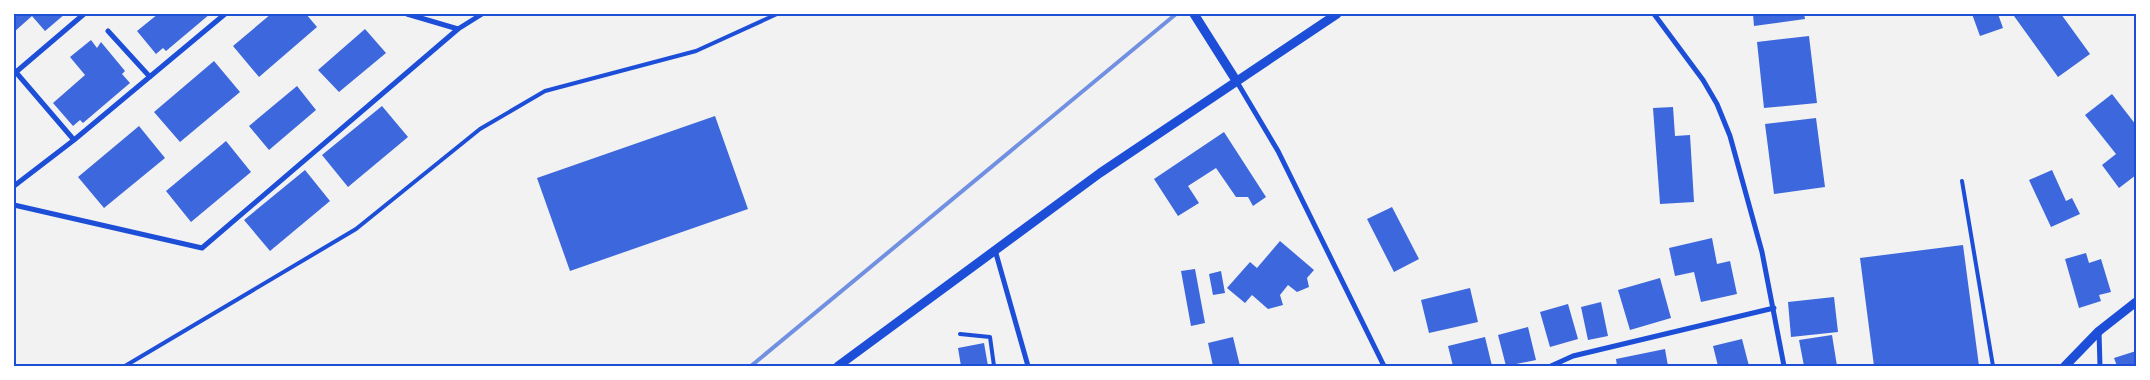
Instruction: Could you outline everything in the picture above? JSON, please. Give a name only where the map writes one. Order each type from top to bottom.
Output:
[{"type":"street","points":[[74,140],[15,71],[81,14]]},
{"type":"street","points":[[14,186],[74,140],[224,14]]},
{"type":"street","points":[[407,14],[458,29]]},
{"type":"street","points":[[14,205],[202,248],[458,29],[482,14]]},
{"type":"street","points":[[1194,14],[1278,151],[1384,366]]},
{"type":"street","points":[[838,366],[1100,173],[1336,14]]},
{"type":"street","points":[[1654,14],[1703,80],[1724,119],[1739,161],[1762,252],[1784,366]]},
{"type":"street","points":[[108,31],[150,77]]},
{"type":"street","points":[[995,250],[1028,366]]},
{"type":"street","points":[[2065,366],[2099,332],[2136,302]]},
{"type":"street","points":[[1551,366],[1573,356],[1774,308]]},
{"type":"street","points":[[2099,332],[2100,366]]},
{"type":"lane","points":[[125,366],[356,229],[480,129],[545,91],[696,51],[777,14]]},
{"type":"lane","points":[[1962,181],[1993,366]]},
{"type":"lane","points":[[960,334],[990,337],[994,366]]},
{"type":"building","points":[[14,14],[65,14],[45,31],[32,16],[14,32]]},
{"type":"building","points":[[158,14],[210,14],[166,51],[163,48],[156,54],[137,31]]},
{"type":"building","points":[[271,14],[306,14],[317,27],[259,77],[233,46]]},
{"type":"building","points":[[1753,14],[1804,14],[1805,19],[1754,26]]},
{"type":"building","points":[[1972,14],[1998,14],[2003,28],[1980,36]]},
{"type":"building","points":[[2016,14],[2061,14],[2090,54],[2058,77],[2014,16]]},
{"type":"building","points":[[365,29],[386,53],[339,92],[318,70]]},
{"type":"building","points":[[1809,36],[1817,103],[1764,108],[1757,42]]},
{"type":"building","points":[[91,40],[97,48],[101,42],[125,71],[122,74],[130,83],[83,123],[80,120],[73,126],[53,103],[85,75],[70,57]]},
{"type":"building","points":[[214,61],[240,92],[180,142],[154,112]]},
{"type":"building","points":[[297,86],[316,110],[269,150],[249,126]]},
{"type":"building","points":[[2112,94],[2136,125],[2136,144],[2134,146],[2136,150],[2136,175],[2119,188],[2102,165],[2116,154],[2085,115]]},
{"type":"building","points":[[382,106],[408,137],[348,187],[322,155]]},
{"type":"building","points":[[1673,107],[1675,136],[1690,135],[1694,202],[1660,204],[1653,108]]},
{"type":"building","points":[[715,116],[748,209],[570,271],[537,178]]},
{"type":"building","points":[[1816,118],[1825,187],[1774,194],[1765,124]]},
{"type":"building","points":[[139,126],[165,158],[104,208],[78,177]]},
{"type":"building","points":[[1224,132],[1266,197],[1253,206],[1248,197],[1236,197],[1216,168],[1188,186],[1199,203],[1178,216],[1154,179]]},
{"type":"building","points":[[226,141],[251,172],[191,222],[166,191]]},
{"type":"building","points":[[305,170],[330,201],[270,251],[244,220]]},
{"type":"building","points":[[2052,170],[2066,201],[2072,198],[2080,214],[2051,227],[2029,180]]},
{"type":"building","points":[[1392,207],[1419,259],[1394,272],[1367,219]]},
{"type":"building","points":[[1712,238],[1717,264],[1730,261],[1737,294],[1701,302],[1694,272],[1675,276],[1669,248]]},
{"type":"building","points":[[1280,241],[1314,270],[1307,278],[1309,287],[1297,292],[1288,285],[1280,295],[1283,305],[1268,309],[1252,295],[1245,303],[1227,288],[1250,262],[1257,268]]},
{"type":"building","points":[[1963,245],[1979,366],[1874,366],[1860,258]]},
{"type":"building","points":[[2086,253],[2089,263],[2101,259],[2111,292],[2099,295],[2101,301],[2079,308],[2065,259]]},
{"type":"building","points":[[1195,269],[1205,323],[1191,326],[1181,271]]},
{"type":"building","points":[[1221,271],[1225,293],[1213,295],[1209,274]]},
{"type":"building","points":[[1660,278],[1671,318],[1630,330],[1618,290]]},
{"type":"building","points":[[1470,288],[1478,322],[1429,333],[1421,300]]},
{"type":"building","points":[[1834,297],[1838,332],[1791,337],[1788,302]]},
{"type":"building","points":[[1601,302],[1608,336],[1588,340],[1581,307]]},
{"type":"building","points":[[1568,304],[1578,339],[1550,347],[1540,312]]},
{"type":"building","points":[[1528,327],[1536,360],[1506,366],[1498,335]]},
{"type":"building","points":[[1832,335],[1837,366],[1804,366],[1799,340]]},
{"type":"building","points":[[1233,337],[1240,366],[1213,366],[1208,343]]},
{"type":"building","points":[[1485,337],[1492,366],[1453,366],[1448,346]]},
{"type":"building","points":[[1742,339],[1749,366],[1718,366],[1713,346]]},
{"type":"building","points":[[984,343],[988,366],[961,366],[958,348]]},
{"type":"building","points":[[1665,349],[1668,366],[1617,366],[1616,359]]},
{"type":"building","points":[[2136,351],[2136,366],[2117,366],[2114,358]]},
{"type":"railway","points":[[751,366],[1176,14]]}]
